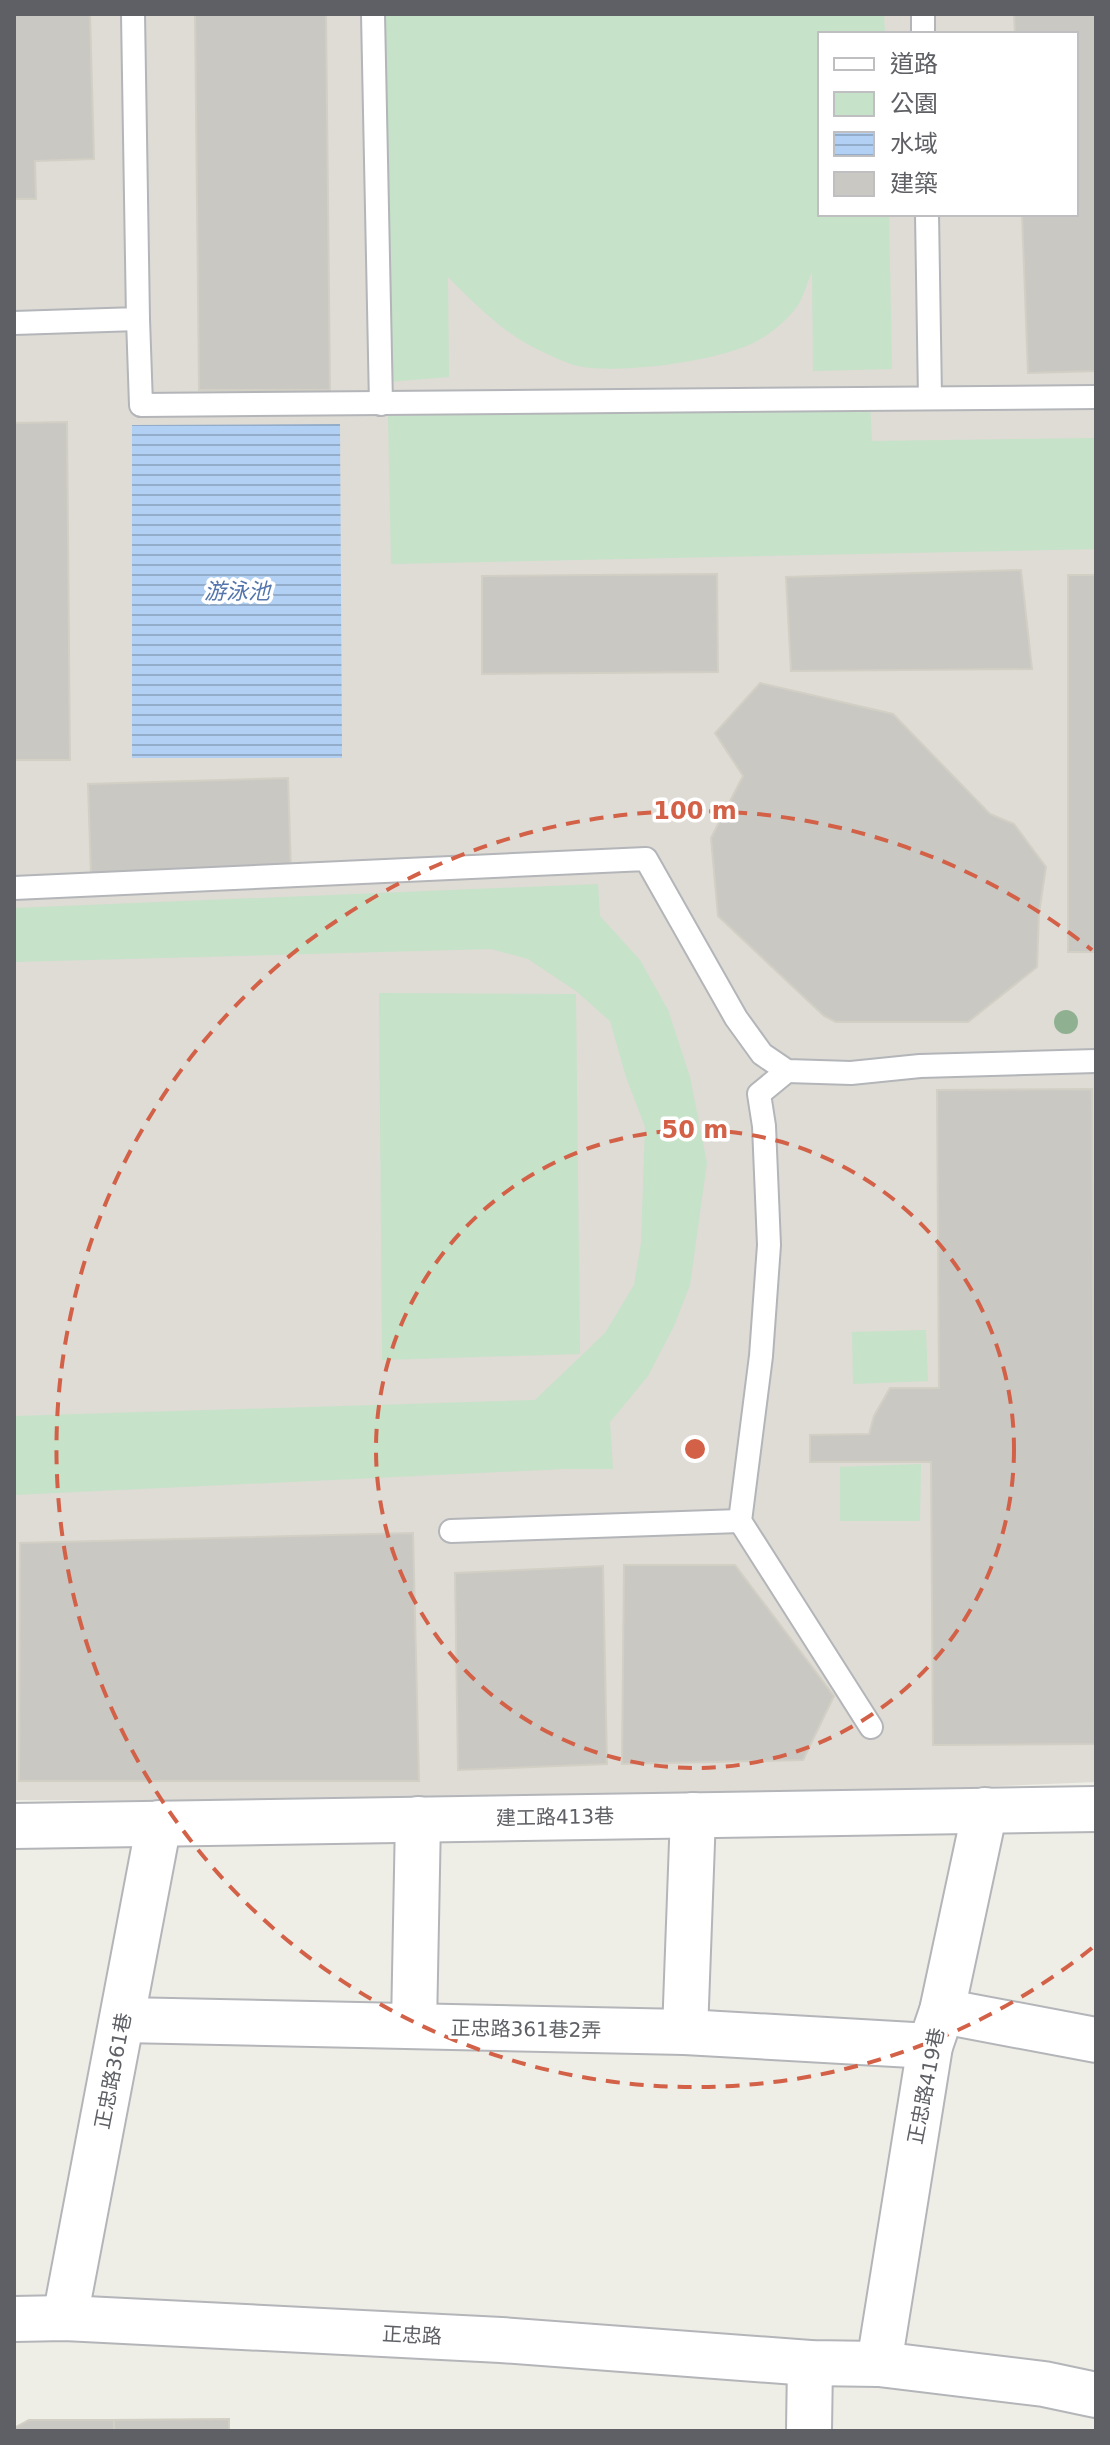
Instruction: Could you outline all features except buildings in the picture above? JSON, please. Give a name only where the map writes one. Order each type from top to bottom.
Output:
[{"type":"street","name":"建工路413巷","points":[[14,1826],[1096,1809]]},
{"type":"street","name":"正忠路419巷","points":[[879,2364],[936,2028],[985,1810]]},
{"type":"street","points":[[685,2032],[693,1815]]},
{"type":"street","points":[[414,2026],[418,1819]]},
{"type":"street","name":"正忠路361巷","points":[[65,2318],[159,1823]]},
{"type":"street","name":"正忠路361巷2弄","points":[[123,2020],[685,2032],[936,2028],[1096,2040]]},
{"type":"street","name":"正忠路","points":[[14,2319],[65,2318],[501,2340],[810,2363],[879,2364],[1044,2384],[1096,2395]]},
{"type":"street","points":[[809,2431],[810,2363]]},
{"type":"lane","points":[[133,14],[141,405],[1096,397]]},
{"type":"lane","points":[[373,14],[381,404]]},
{"type":"lane","points":[[927,216],[930,398]]},
{"type":"lane","points":[[14,323],[138,319]]},
{"type":"lane","points":[[14,888],[646,859],[736,1018],[762,1054],[787,1071],[851,1073],[920,1066],[1096,1061]]},
{"type":"lane","points":[[787,1071],[759,1094],[764,1126],[769,1245],[761,1356],[740,1521],[871,1727]]},
{"type":"lane","points":[[451,1531],[740,1521]]},
{"type":"shaded area","points":[[14,14],[1096,14],[1096,1782],[805,1794],[431,1802],[14,1800]]},
{"type":"green space","points":[[384,14],[884,14],[885,32],[818,32],[818,216],[889,216],[892,369],[813,371],[812,272],[794,311],[777,328],[757,341],[692,361],[622,368],[578,366],[529,345],[492,319],[448,277],[449,377],[388,382]]},
{"type":"green space","points":[[870,405],[872,441],[1096,438],[1096,549],[391,564],[388,416]]},
{"type":"green space","points":[[598,884],[600,916],[640,960],[668,1010],[690,1077],[707,1163],[690,1285],[674,1326],[648,1376],[610,1422],[613,1469],[14,1495],[14,1416],[535,1400],[605,1333],[634,1285],[641,1243],[645,1127],[610,1021],[576,991],[528,959],[491,949],[14,962],[14,908]]},
{"type":"green space","points":[[379,993],[576,994],[580,1354],[382,1360]]},
{"type":"green space","points":[[926,1330],[928,1381],[853,1384],[852,1332]]},
{"type":"green space","points":[[921,1464],[920,1521],[840,1521],[840,1467]]},
{"type":"water","name":"游泳池","points":[[340,424],[342,758],[132,758],[132,425]]}]
